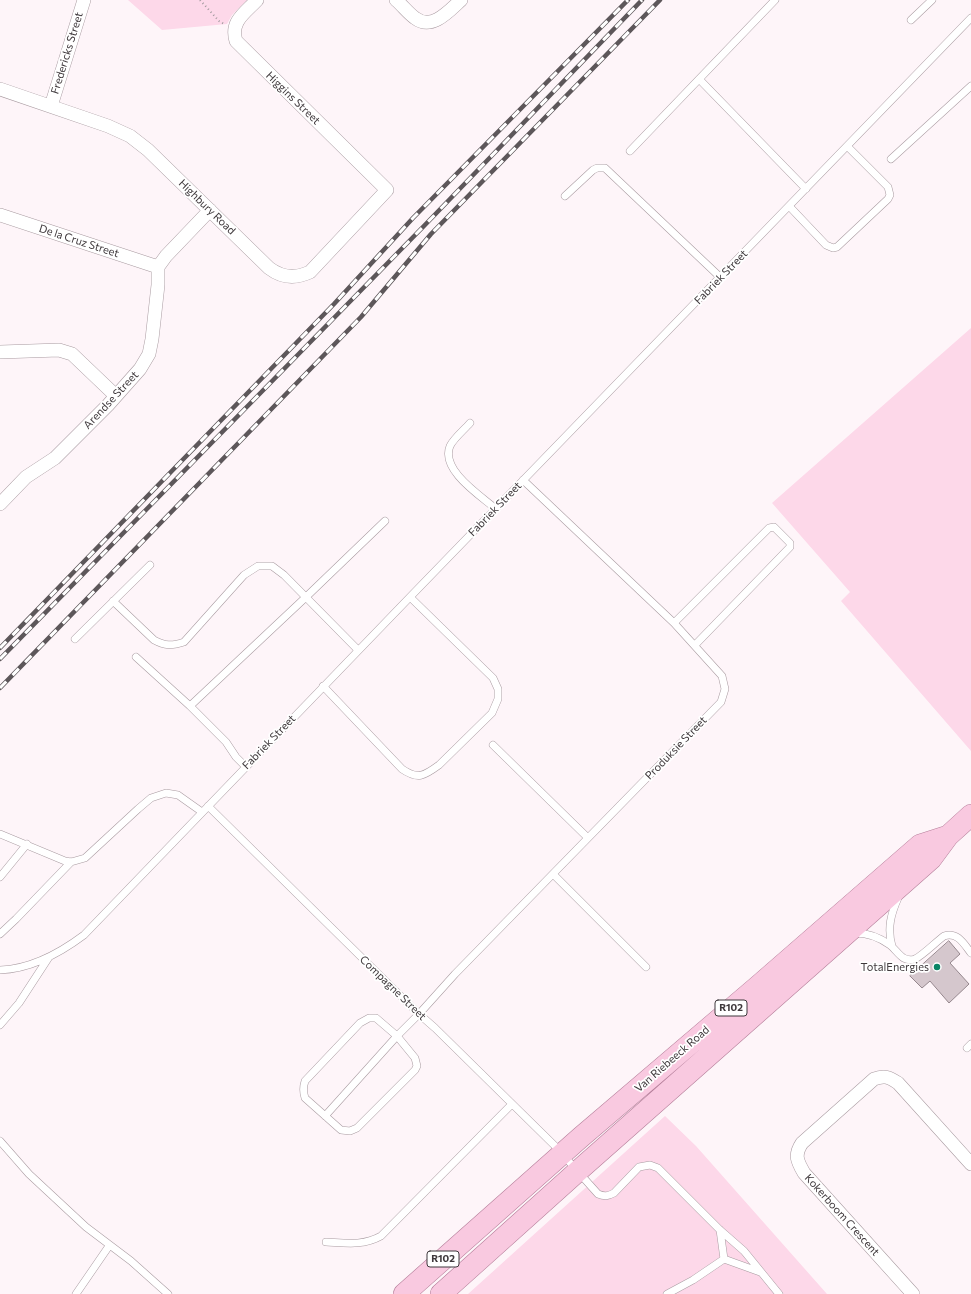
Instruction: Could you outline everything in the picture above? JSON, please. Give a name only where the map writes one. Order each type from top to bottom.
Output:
[{"type":"main road","name":"Van Riebeeck Road","points":[[441,1294],[931,859],[948,836],[971,815]]},
{"type":"main road","name":"Van Riebeeck Road","points":[[404,1294],[562,1154],[920,845],[948,836]]},
{"type":"street","name":"Fredericks Street","points":[[51,106],[84,0]]},
{"type":"street","name":"Higgins Street","points":[[257,0],[236,23],[234,34],[236,41],[387,190]]},
{"type":"street","points":[[396,0],[416,19],[425,22],[434,22],[445,16],[461,0]]},
{"type":"street","name":"Highbury Road","points":[[0,89],[108,126],[130,136],[148,150],[269,268],[281,275],[295,277],[303,276],[310,272],[387,190]]},
{"type":"street","points":[[158,267],[166,256],[210,210]]},
{"type":"street","name":"De la Cruz Street","points":[[0,215],[158,267]]},
{"type":"street","name":"Arendse Street","points":[[0,504],[26,477],[55,458],[116,396],[140,368],[149,354],[152,339],[158,285],[158,267]]},
{"type":"street","points":[[0,352],[59,350],[72,354],[116,396]]},
{"type":"street","name":"Kokerboom Crescent","points":[[913,1294],[804,1173],[799,1166],[797,1150],[802,1143],[874,1079],[885,1077],[898,1083],[971,1164]]},
{"type":"lane","points":[[630,151],[775,0]]},
{"type":"lane","points":[[912,20],[932,0]]},
{"type":"lane","name":"Fabriek Street","points":[[0,970],[12,970],[35,963],[63,950],[84,935],[323,686],[971,18]]},
{"type":"lane","points":[[699,79],[806,189]]},
{"type":"lane","points":[[891,159],[971,86]]},
{"type":"lane","points":[[789,206],[826,245],[833,248],[837,247],[888,199],[890,195],[888,187],[847,146]]},
{"type":"lane","points":[[565,196],[593,170],[597,168],[605,168],[720,277]]},
{"type":"lane","points":[[470,423],[451,444],[448,454],[451,464],[459,477],[496,509]]},
{"type":"lane","name":"Produksie Street","points":[[325,1116],[454,974],[721,702],[725,689],[722,676],[695,645],[674,623],[524,480]]},
{"type":"lane","points":[[190,706],[385,521]]},
{"type":"lane","points":[[674,623],[769,528],[774,527],[790,543],[790,547],[695,645]]},
{"type":"lane","points":[[75,639],[150,565]]},
{"type":"lane","points":[[113,601],[154,640],[168,646],[184,642],[244,575],[258,566],[272,566],[284,575],[358,650]]},
{"type":"lane","points":[[323,686],[402,769],[411,775],[421,776],[430,772],[492,713],[498,699],[498,689],[493,678],[410,597]]},
{"type":"lane","points":[[136,656],[226,742],[236,758],[246,767]]},
{"type":"lane","points":[[493,745],[588,838]]},
{"type":"lane","points":[[0,834],[27,844],[65,862],[71,862],[85,858],[151,798],[166,793],[178,795],[202,812]]},
{"type":"lane","name":"Compagne Street","points":[[208,806],[512,1104],[562,1154],[598,1194],[609,1196],[614,1193],[639,1167],[650,1165],[658,1168],[720,1230]]},
{"type":"lane","points":[[0,877],[27,844]]},
{"type":"lane","points":[[0,934],[71,862]]},
{"type":"lane","points":[[553,874],[646,967]]},
{"type":"lane","points":[[904,883],[894,906],[889,926],[889,936],[892,946],[900,956],[911,960],[916,958],[944,936],[949,934],[956,936],[971,953]]},
{"type":"lane","points":[[846,935],[864,933],[874,936],[892,946]]},
{"type":"lane","points":[[0,1025],[19,1004],[49,957]]},
{"type":"lane","points":[[376,1018],[397,1036],[415,1058],[417,1066],[415,1070],[357,1128],[347,1131],[341,1130],[304,1098],[303,1089],[305,1081],[360,1023],[366,1019],[376,1018]]},
{"type":"lane","points":[[326,1242],[363,1242],[371,1241],[381,1236],[512,1104]]},
{"type":"lane","points":[[0,1141],[29,1174],[86,1227],[131,1262],[168,1294]]},
{"type":"lane","points":[[720,1230],[724,1259]]},
{"type":"lane","points":[[720,1230],[744,1251],[779,1294]]},
{"type":"lane","points":[[76,1294],[109,1246]]},
{"type":"lane","points":[[724,1259],[761,1272]]},
{"type":"lane","points":[[667,1294],[693,1280],[724,1259]]},
{"type":"path","points":[[200,0],[219,20]]},
{"type":"shaded area","points":[[128,0],[247,0],[232,15],[227,24],[162,30]]},
{"type":"shaded area","points":[[971,328],[971,751],[841,601],[850,592],[772,503]]},
{"type":"shaded area","points":[[665,1116],[696,1146],[827,1294],[468,1294]]},
{"type":"building","points":[[949,941],[960,954],[950,963],[969,984],[949,1003],[930,981],[922,988],[910,976]]},
{"type":"railway","points":[[0,648],[334,304],[413,218],[628,0]]},
{"type":"railway","points":[[0,659],[422,228],[642,0]]},
{"type":"railway","points":[[0,688],[361,317],[431,234],[660,0]]},
{"type":"place","name":"TotalEnergies","points":[[937,967]]}]
